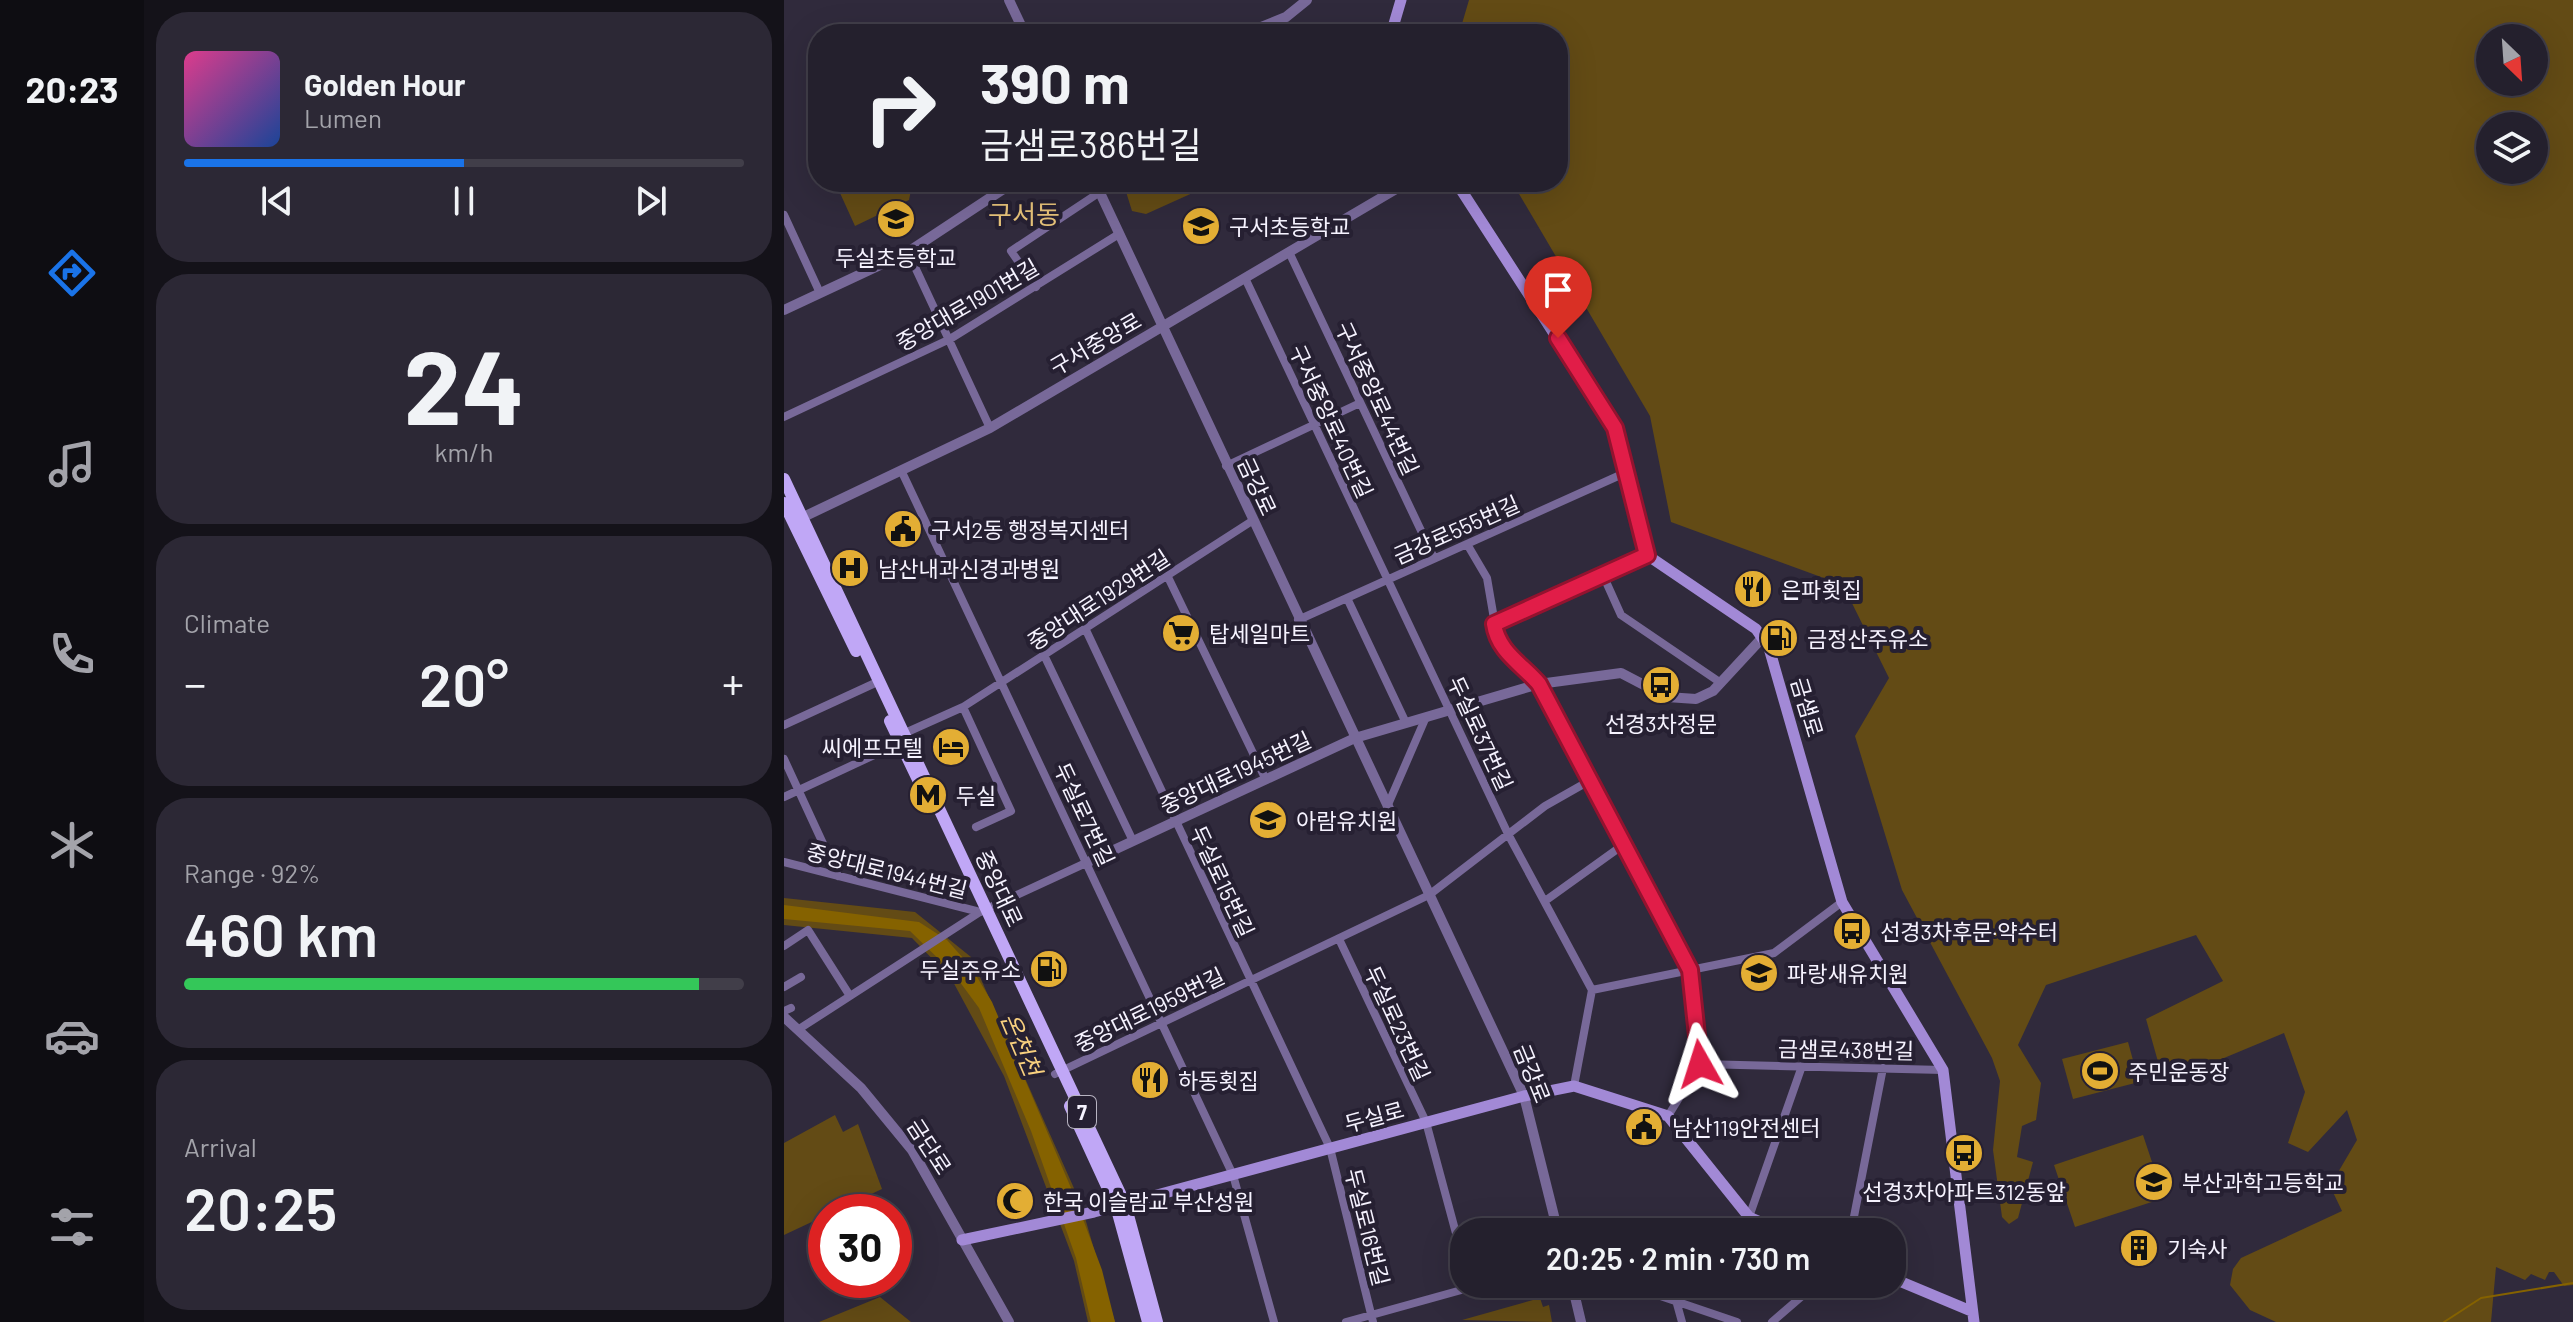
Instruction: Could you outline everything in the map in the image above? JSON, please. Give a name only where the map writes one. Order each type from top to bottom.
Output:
[{"type":"main road","points":[[1394,24],[1401,0]]},
{"type":"main road","points":[[1462,192],[1608,416],[1620,442],[1647,555],[1763,637]]},
{"type":"main road","name":"중앙대로","points":[[784,479],[793,522],[903,738],[1120,1205],[1157,1322]]},
{"type":"main road","name":"중앙대로","points":[[784,503],[903,738]]},
{"type":"main road","name":"금샘로","points":[[1763,637],[1786,703],[1842,902],[1943,1070],[1972,1316]]},
{"type":"main road","name":"두실로","points":[[962,1240],[1094,1212],[1524,1096],[1574,1086],[1668,1116]]},
{"type":"main road","points":[[1668,1116],[1749,1217]]},
{"type":"main road","name":"중앙대로","points":[[1120,1205],[1148,1322]]},
{"type":"main road","points":[[1906,1285],[1972,1316]]},
{"type":"street","points":[[1009,0],[1020,24]]},
{"type":"street","points":[[1269,24],[1286,17],[1307,0]]},
{"type":"street","points":[[784,310],[908,252],[999,192]]},
{"type":"street","points":[[1036,287],[1011,251],[1091,192]]},
{"type":"street","name":"금강로","points":[[1100,192],[1298,620],[1524,1096],[1554,1218]]},
{"type":"street","name":"구서중앙로","points":[[793,522],[990,428],[1391,192]]},
{"type":"street","points":[[784,215],[820,293]]},
{"type":"street","name":"중앙대로1901번길","points":[[784,417],[950,339],[1119,234]]},
{"type":"street","points":[[908,252],[990,428]]},
{"type":"street","name":"구서중앙로44번길","points":[[1289,252],[1434,558]]},
{"type":"street","name":"구서중앙로40번길","points":[[1245,278],[1387,580]]},
{"type":"street","points":[[1226,466],[1360,403]]},
{"type":"street","name":"두실로7번길","points":[[901,470],[1233,1175],[1274,1322]]},
{"type":"street","name":"금강로555번길","points":[[1298,620],[1627,472]]},
{"type":"street","name":"중앙대로1929번길","points":[[784,797],[963,707],[1252,521]]},
{"type":"street","points":[[1467,544],[1487,578],[1498,642],[1539,684],[1690,970],[1700,1064],[1668,1116]]},
{"type":"street","points":[[1494,624],[1647,555]]},
{"type":"street","points":[[1167,575],[1266,780]]},
{"type":"street","points":[[1603,575],[1621,615],[1721,683],[1763,637]]},
{"type":"street","name":"두실로37번길","points":[[1387,580],[1508,834],[1592,990]]},
{"type":"street","points":[[1347,598],[1406,723]]},
{"type":"street","name":"두실로15번길","points":[[1085,628],[1330,1148]]},
{"type":"street","points":[[1044,655],[1133,841]]},
{"type":"street","name":"중앙대로1945번길","points":[[799,1029],[984,910],[1355,738],[1539,684],[1621,673],[1667,697],[1696,699],[1721,683]]},
{"type":"street","points":[[784,725],[873,684]]},
{"type":"street","points":[[963,707],[1011,811],[976,827]]},
{"type":"street","points":[[1387,807],[1426,717]]},
{"type":"street","points":[[784,759],[838,876]]},
{"type":"street","name":"중앙대로1959번길","points":[[1059,1072],[1429,895],[1545,806],[1589,781]]},
{"type":"street","points":[[1545,901],[1623,845]]},
{"type":"street","name":"중앙대로1944번길","points":[[784,862],[984,910]]},
{"type":"street","points":[[1574,1086],[1592,990],[1774,953],[1842,902]]},
{"type":"street","points":[[784,946],[808,930],[850,996]]},
{"type":"street","name":"두실로23번길","points":[[1339,939],[1426,1122],[1452,1218]]},
{"type":"street","points":[[784,987],[801,977]]},
{"type":"street","name":"금단로","points":[[786,1012],[799,1029],[861,1088],[905,1140],[1009,1322]]},
{"type":"street","name":"금샘로438번길","points":[[1700,1064],[1943,1070]]},
{"type":"street","points":[[1749,1217],[1802,1066]]},
{"type":"street","points":[[1854,1218],[1883,1068]]},
{"type":"street","name":"두실로16번길","points":[[1330,1148],[1372,1318]]},
{"type":"street","points":[[1346,1322],[1372,1318],[1450,1293]]},
{"type":"street","points":[[1575,1298],[1581,1322]]},
{"type":"street","points":[[1661,1298],[1737,1322]]},
{"type":"street","points":[[1772,1322],[1799,1298]]},
{"type":"street","points":[[1677,1304],[1682,1322]]},
{"type":"shaded area","points":[[1469,0],[2573,0],[2573,1285],[2564,1286],[2554,1272],[2549,1272],[2545,1280],[2531,1274],[2525,1280],[2496,1267],[2491,1322],[2276,1322],[2250,1310],[2230,1285],[2233,1269],[2241,1258],[2342,1211],[2330,1186],[2357,1140],[2347,1110],[2308,1152],[2288,1143],[2305,1092],[2284,1033],[2164,1083],[2146,1019],[2223,981],[2196,935],[2046,985],[2018,1045],[2041,1083],[2036,1120],[2022,1126],[2017,1157],[2033,1162],[2018,1218],[2009,1224],[2002,1217],[1993,1150],[2000,1081],[1992,1058],[1902,890],[1855,736],[1889,678],[1843,585],[1671,522],[1650,416],[1518,192],[1568,192],[1568,24],[1462,24]]},
{"type":"shaded area","points":[[840,192],[911,192],[909,200],[855,226]]},
{"type":"shaded area","points":[[1126,192],[1195,192],[1146,214],[1132,211]]},
{"type":"shaded area","name":"온천천","points":[[784,898],[915,912],[971,957],[1081,1204],[1115,1322],[1088,1322],[1074,1261],[1004,1076],[951,978],[912,938],[784,925]]},
{"type":"shaded area","name":"온천천","points":[[784,905],[919,922],[947,940],[971,967],[992,1002],[1074,1195],[1102,1270],[1115,1322],[1091,1322],[1076,1258],[1031,1131],[979,1008],[954,974],[910,931],[784,919]]},
{"type":"shaded area","name":"주민운동장","points":[[2128,1042],[2139,1082],[2073,1099],[2062,1059]]},
{"type":"shaded area","points":[[835,1115],[843,1132],[858,1124],[882,1189],[871,1194],[808,1194],[808,1224],[784,1235],[784,1143]]},
{"type":"shaded area","points":[[2143,1135],[2164,1198],[2075,1227],[2054,1165]]},
{"type":"shaded area","points":[[881,1298],[911,1322],[819,1322]]},
{"type":"shaded area","points":[[1540,1298],[1543,1307],[1549,1305],[1552,1322],[1462,1320]]},
{"type":"waterway","points":[[2444,1322],[2481,1298],[2573,1283]]},
{"type":"place","name":"두실초등학교","points":[[896,219]]},
{"type":"place","name":"구서초등학교","points":[[1201,226]]},
{"type":"place","name":"구서2동 행정복지센터","points":[[903,529]]},
{"type":"place","name":"남산내과신경과병원","points":[[850,568]]},
{"type":"place","name":"은파횟집","points":[[1753,589]]},
{"type":"place","name":"탑세일마트","points":[[1181,633]]},
{"type":"place","name":"금정산주유소","points":[[1779,638]]},
{"type":"place","name":"선경3차정문","points":[[1661,685]]},
{"type":"place","name":"씨에프모텔","points":[[951,747]]},
{"type":"place","name":"두실","points":[[928,795]]},
{"type":"place","name":"아람유치원","points":[[1268,820]]},
{"type":"place","name":"선경3차후문·약수터","points":[[1852,931]]},
{"type":"place","name":"두실주유소","points":[[1049,969]]},
{"type":"place","name":"파랑새유치원","points":[[1759,973]]},
{"type":"place","name":"주민운동장","points":[[2100,1071]]},
{"type":"place","name":"하동횟집","points":[[1150,1080]]},
{"type":"place","name":"남산119안전센터","points":[[1644,1127]]},
{"type":"place","name":"선경3차아파트312동앞","points":[[1964,1153]]},
{"type":"place","name":"부산과학고등학교","points":[[2154,1182]]},
{"type":"place","name":"한국 이슬람교 부산성원","points":[[1015,1201]]},
{"type":"place","name":"기숙사","points":[[2139,1248]]},
{"type":"district","name":"구서동","points":[[1024,213]]},
{"type":"route","points":[[1558,338],[1615,428],[1647,555],[1494,624],[1495,636],[1504,650],[1539,684],[1690,970],[1700,1064]]}]
